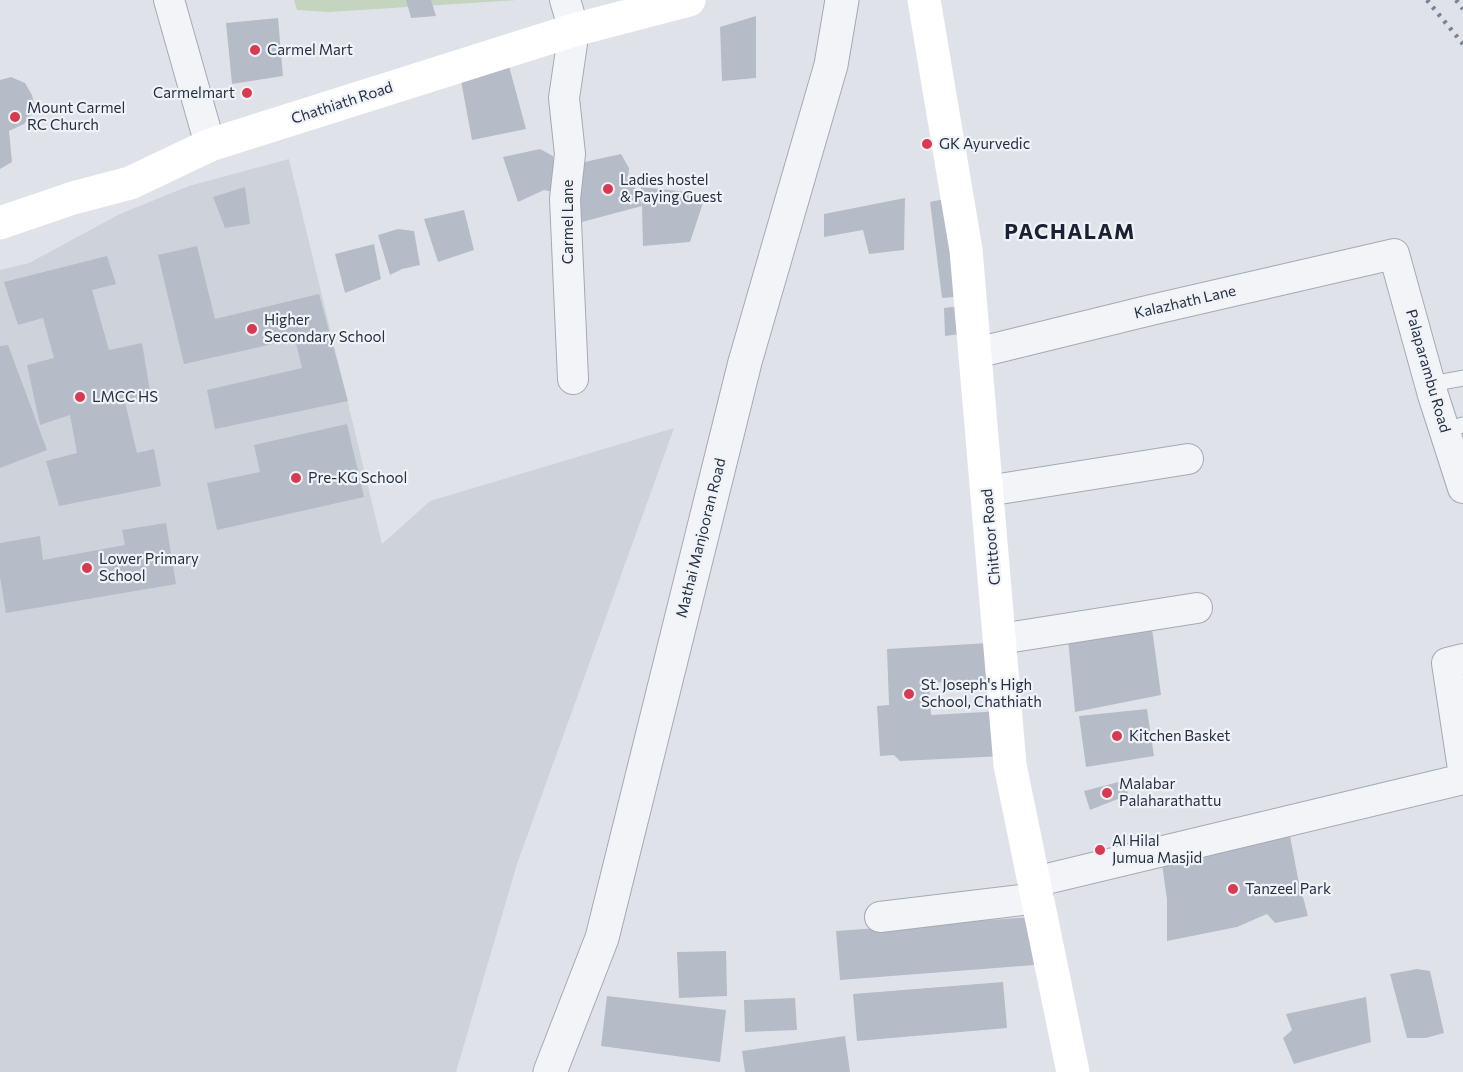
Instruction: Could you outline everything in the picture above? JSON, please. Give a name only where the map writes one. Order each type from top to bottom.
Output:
[{"type":"main road","name":"Chathiath Road","points":[[0,223],[73,198],[130,183],[210,145],[569,15],[689,0]]},
{"type":"main road","name":"Chittoor Road","points":[[924,0],[964,240],[976,353],[1010,765],[1073,1072]]},
{"type":"street","points":[[170,0],[210,145]]},
{"type":"street","name":"Mathai Manjooran Road","points":[[550,1072],[602,938],[745,362],[831,65],[842,0]]},
{"type":"street","name":"Carmel Lane","points":[[569,15],[564,98],[570,154],[565,199],[573,379]]},
{"type":"street","name":"Kalazhath Lane","points":[[976,353],[1394,254]]},
{"type":"street","name":"Palaparambu Road","points":[[1394,254],[1431,384],[1454,428],[1463,488]]},
{"type":"street","points":[[987,491],[1188,459]]},
{"type":"street","points":[[1000,639],[1197,608]]},
{"type":"street","points":[[1463,659],[1447,663],[1463,769]]},
{"type":"street","points":[[880,917],[1036,890],[1463,779]]},
{"type":"lane","points":[[1431,384],[1463,378]]},
{"type":"shaded area","points":[[289,159],[382,544],[430,501],[674,428],[517,864],[456,1072],[0,1072],[0,270],[29,263],[120,214],[189,186]]},
{"type":"green space","points":[[294,0],[518,0],[329,12],[297,10]]},
{"type":"building","points":[[406,0],[431,0],[436,16],[411,18]]},
{"type":"building","points":[[756,16],[756,78],[722,81],[720,27]]},
{"type":"building","name":"Carmel Mart","points":[[278,18],[283,76],[232,84],[226,23]]},
{"type":"building","points":[[509,66],[526,129],[472,140],[459,70]]},
{"type":"building","name":"Mount Carmel RC Church","points":[[11,77],[25,83],[32,95],[35,110],[24,124],[9,131],[12,162],[0,169],[0,80]]},
{"type":"building","points":[[540,149],[553,156],[557,193],[544,190],[518,202],[503,157]]},
{"type":"building","points":[[621,154],[629,168],[628,180],[636,189],[642,205],[641,187],[706,194],[690,242],[643,246],[642,206],[582,222],[579,200],[580,163]]},
{"type":"building","points":[[245,187],[250,224],[225,228],[213,197]]},
{"type":"building","points":[[954,197],[966,296],[942,298],[930,202]]},
{"type":"building","points":[[905,198],[904,250],[869,254],[863,230],[824,237],[824,214]]},
{"type":"building","points":[[464,210],[474,250],[438,262],[424,219]]},
{"type":"building","points":[[398,229],[414,231],[420,265],[402,269],[390,275],[378,235]]},
{"type":"building","points":[[374,244],[381,279],[345,293],[335,254]]},
{"type":"building","name":"Higher Secondary School","points":[[197,246],[215,319],[319,294],[348,401],[215,429],[207,390],[302,368],[295,339],[184,364],[158,255]]},
{"type":"building","points":[[107,256],[116,284],[92,290],[109,350],[142,343],[151,397],[125,402],[137,453],[154,449],[161,486],[59,506],[46,461],[77,453],[70,415],[40,425],[27,365],[54,358],[43,318],[18,325],[4,282]]},
{"type":"building","points":[[976,304],[978,332],[945,336],[944,308]]},
{"type":"building","points":[[8,345],[47,450],[0,468],[0,346]]},
{"type":"building","name":"Pre-KG School","points":[[347,424],[364,497],[217,530],[207,483],[260,472],[254,445]]},
{"type":"building","name":"Lower Primary School","points":[[166,523],[176,584],[6,613],[0,577],[0,543],[40,536],[43,560],[125,545],[122,530]]},
{"type":"building","points":[[1151,621],[1161,695],[1075,712],[1068,639]]},
{"type":"building","name":"St. Joseph's High School, Chathiath","points":[[989,643],[991,679],[929,683],[931,715],[1002,711],[1005,756],[900,761],[894,755],[880,756],[877,706],[889,705],[887,649]]},
{"type":"building","name":"Kitchen Basket","points":[[1147,709],[1154,756],[1086,767],[1079,716]]},
{"type":"building","name":"Malabar Palaharathattu","points":[[1126,780],[1128,795],[1090,810],[1084,791]]},
{"type":"building","name":"Tanzeel Park","points":[[1290,836],[1308,916],[1275,923],[1267,914],[1237,927],[1167,941],[1167,900],[1162,864]]},
{"type":"building","points":[[1031,917],[1035,965],[840,980],[836,931]]},
{"type":"building","points":[[726,951],[727,996],[679,998],[677,952]]},
{"type":"building","points":[[1417,969],[1430,971],[1444,1033],[1426,1038],[1407,1038],[1390,974]]},
{"type":"building","points":[[1003,982],[1007,1028],[857,1041],[853,994]]},
{"type":"building","points":[[607,996],[726,1010],[720,1062],[601,1046]]},
{"type":"building","points":[[1366,997],[1371,1042],[1294,1064],[1283,1038],[1292,1030],[1286,1014]]},
{"type":"building","points":[[795,998],[797,1030],[745,1032],[744,1000]]},
{"type":"building","points":[[845,1036],[850,1072],[745,1072],[742,1051]]},
{"type":"railway","points":[[1427,0],[1463,44]]},
{"type":"railway","points":[[1456,0],[1463,9]]},
{"type":"place","name":"Carmel Mart","points":[[255,50]]},
{"type":"place","name":"Carmelmart","points":[[247,93]]},
{"type":"place","name":"Mount Carmel RC Church","points":[[15,117]]},
{"type":"place","name":"GK Ayurvedic","points":[[927,144]]},
{"type":"place","name":"Ladies hostel & Paying Guest","points":[[608,189]]},
{"type":"place","name":"Higher Secondary School","points":[[252,329]]},
{"type":"place","name":"LMCC HS","points":[[80,397]]},
{"type":"place","name":"Pre-KG School","points":[[296,478]]},
{"type":"place","name":"Lower Primary School","points":[[87,568]]},
{"type":"place","name":"St. Joseph's High School, Chathiath","points":[[909,694]]},
{"type":"place","name":"Kitchen Basket","points":[[1117,736]]},
{"type":"place","name":"Malabar Palaharathattu","points":[[1107,793]]},
{"type":"place","name":"Al Hilal Jumua Masjid","points":[[1100,850]]},
{"type":"place","name":"Tanzeel Park","points":[[1233,889]]},
{"type":"district","name":"PACHALAM","points":[[1070,232]]}]
